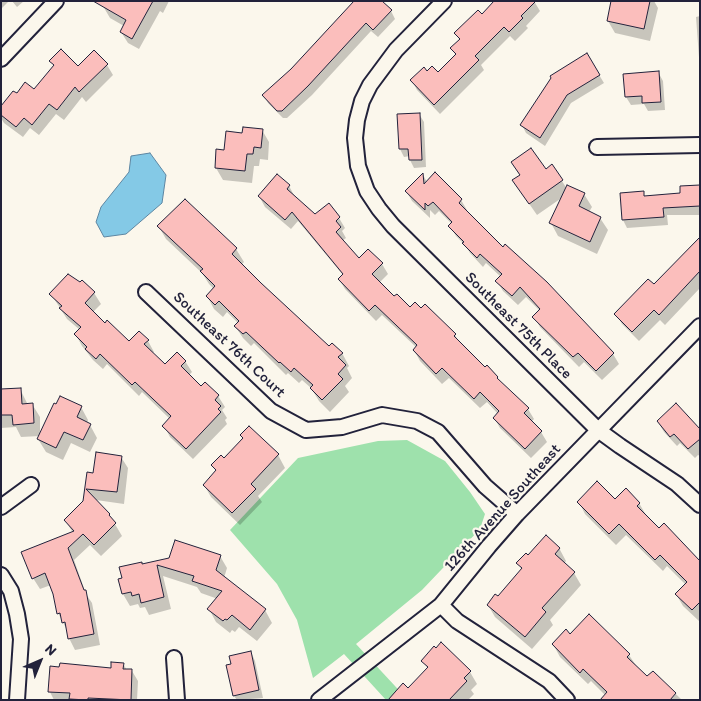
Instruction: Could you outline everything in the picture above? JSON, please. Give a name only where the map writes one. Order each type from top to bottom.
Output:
[{"type":"street","points":[[1,59],[56,1]]},
{"type":"street","name":"Southeast 75th Place","points":[[444,1],[396,50],[370,85],[362,100],[355,138],[358,166],[367,191],[393,226],[598,430],[677,484],[700,505]]},
{"type":"street","points":[[597,147],[700,145]]},
{"type":"street","name":"Southeast 76th Court","points":[[146,292],[272,411],[306,430],[342,427],[382,416],[417,421],[438,432],[485,486],[517,514]]},
{"type":"street","name":"126th Avenue Southeast","points":[[319,700],[441,605],[488,546],[517,514],[700,326]]},
{"type":"street","points":[[1,507],[31,485]]},
{"type":"street","points":[[1,575],[10,591],[17,614],[21,639],[17,700]]},
{"type":"street","points":[[441,605],[457,621],[549,681],[566,700]]},
{"type":"street","points":[[174,658],[176,700]]},
{"type":"green space","points":[[407,440],[445,461],[485,514],[480,529],[422,590],[356,644],[408,700],[386,700],[344,654],[313,678],[297,620],[277,584],[230,530],[298,458],[378,441]]},
{"type":"water","points":[[150,153],[166,175],[162,203],[126,234],[104,237],[96,222],[101,207],[129,172],[131,156]]},
{"type":"building","points":[[93,1],[153,1],[132,39],[120,32],[126,20]]},
{"type":"building","points":[[354,1],[382,1],[392,10],[373,30],[366,23],[308,86],[282,111],[277,111],[262,95],[291,69]]},
{"type":"building","points":[[494,1],[536,1],[509,32],[504,27],[475,56],[479,60],[434,105],[410,80],[424,67],[427,71],[432,66],[438,72],[456,54],[450,48],[460,39],[454,33],[478,10],[482,14]]},
{"type":"building","points":[[611,1],[650,1],[644,29],[607,21]]},
{"type":"building","points":[[61,49],[78,66],[94,50],[108,64],[79,92],[75,87],[57,110],[49,104],[32,125],[24,118],[16,127],[1,115],[1,106],[13,91],[17,93],[25,82],[34,89],[54,65],[49,61]]},
{"type":"building","points":[[587,53],[600,75],[567,95],[540,138],[520,125],[551,78],[550,76]]},
{"type":"building","points":[[659,71],[661,102],[642,103],[642,96],[625,97],[623,74]]},
{"type":"building","points":[[420,113],[422,160],[409,160],[408,149],[399,149],[397,114]]},
{"type":"building","points":[[243,127],[263,129],[261,148],[254,147],[253,154],[247,154],[245,171],[215,168],[216,149],[224,150],[226,131],[242,133]]},
{"type":"building","points":[[531,148],[546,169],[552,164],[563,180],[529,204],[512,180],[520,175],[511,162]]},
{"type":"building","points":[[435,172],[462,199],[459,203],[503,247],[505,244],[547,282],[614,353],[596,371],[578,353],[573,357],[532,317],[540,309],[520,287],[512,296],[495,281],[502,274],[480,254],[477,258],[462,243],[464,242],[448,226],[452,222],[433,202],[428,206],[425,203],[425,210],[405,191],[423,173],[424,184]]},
{"type":"building","points":[[277,174],[290,185],[287,189],[315,214],[329,203],[340,217],[336,221],[341,227],[336,232],[359,258],[368,249],[383,263],[372,274],[394,296],[397,294],[410,307],[415,302],[421,308],[425,304],[456,334],[454,336],[485,367],[487,365],[497,378],[529,408],[524,413],[542,431],[525,449],[493,418],[499,411],[480,392],[474,399],[442,368],[436,374],[413,350],[417,345],[375,305],[369,311],[338,279],[343,274],[292,212],[285,220],[258,196]]},
{"type":"building","points":[[567,185],[585,193],[579,206],[601,217],[590,242],[549,223]]},
{"type":"building","points":[[700,185],[700,206],[663,208],[664,217],[622,220],[620,193],[644,191],[644,196],[680,193],[680,186]]},
{"type":"building","points":[[185,199],[237,248],[232,254],[261,283],[329,346],[332,343],[343,353],[338,357],[346,365],[338,374],[343,379],[322,400],[310,388],[313,385],[294,368],[291,372],[246,332],[243,334],[234,326],[239,321],[219,301],[215,305],[206,296],[215,286],[200,271],[203,269],[157,226]]},
{"type":"building","points":[[700,237],[700,271],[659,315],[654,310],[632,332],[614,314],[648,279],[654,284]]},
{"type":"building","points":[[68,274],[80,282],[82,280],[95,292],[85,303],[105,323],[107,320],[129,341],[139,331],[149,340],[144,344],[165,364],[177,352],[186,361],[181,366],[201,386],[205,382],[219,395],[215,400],[221,406],[218,409],[221,412],[186,449],[162,426],[171,416],[135,382],[132,385],[100,354],[96,359],[85,349],[87,347],[74,334],[81,327],[59,308],[62,306],[49,294]]},
{"type":"building","points":[[21,388],[22,404],[33,403],[34,423],[13,425],[12,415],[1,415],[1,389]]},
{"type":"building","points":[[60,396],[82,406],[77,417],[91,424],[83,440],[64,432],[56,448],[37,439],[54,403],[56,404]]},
{"type":"building","points":[[676,403],[700,429],[700,439],[688,449],[674,434],[670,437],[657,421]]},
{"type":"building","points":[[249,426],[279,454],[251,484],[256,489],[232,513],[203,485],[216,470],[211,465],[221,455],[224,458],[243,438],[240,435]]},
{"type":"building","points":[[96,452],[122,456],[117,492],[86,489],[116,523],[94,545],[83,534],[68,548],[84,590],[86,590],[94,634],[68,639],[65,622],[62,623],[60,613],[57,614],[53,594],[45,573],[32,579],[21,552],[74,531],[64,520],[83,501],[87,472],[93,473]]},
{"type":"building","points":[[597,481],[615,499],[626,488],[640,503],[637,506],[659,528],[664,523],[700,561],[700,602],[692,610],[675,594],[687,582],[660,555],[655,560],[619,524],[609,534],[577,502]]},
{"type":"building","points":[[546,535],[560,548],[555,554],[575,572],[542,608],[546,612],[525,637],[487,605],[495,594],[498,596],[522,568],[516,563],[526,553],[528,555]]},
{"type":"building","points":[[175,540],[221,555],[216,570],[266,609],[250,630],[232,615],[223,621],[207,609],[222,591],[192,581],[194,576],[157,565],[164,597],[141,603],[139,594],[132,596],[131,592],[122,594],[118,579],[122,578],[119,567],[169,558]]},
{"type":"building","points":[[589,614],[630,654],[627,657],[647,676],[653,671],[676,693],[670,700],[600,700],[607,692],[583,669],[580,673],[552,644],[566,629],[570,634]]},
{"type":"building","points":[[441,642],[471,671],[464,678],[467,681],[449,700],[388,700],[403,683],[408,688],[428,667],[421,661],[434,646],[436,648]]},
{"type":"building","points":[[251,651],[259,690],[233,696],[226,665],[231,664],[229,656]]},
{"type":"building","points":[[111,662],[124,663],[123,669],[132,669],[131,700],[69,699],[70,693],[48,692],[50,666],[59,667],[60,663],[111,668]]}]
